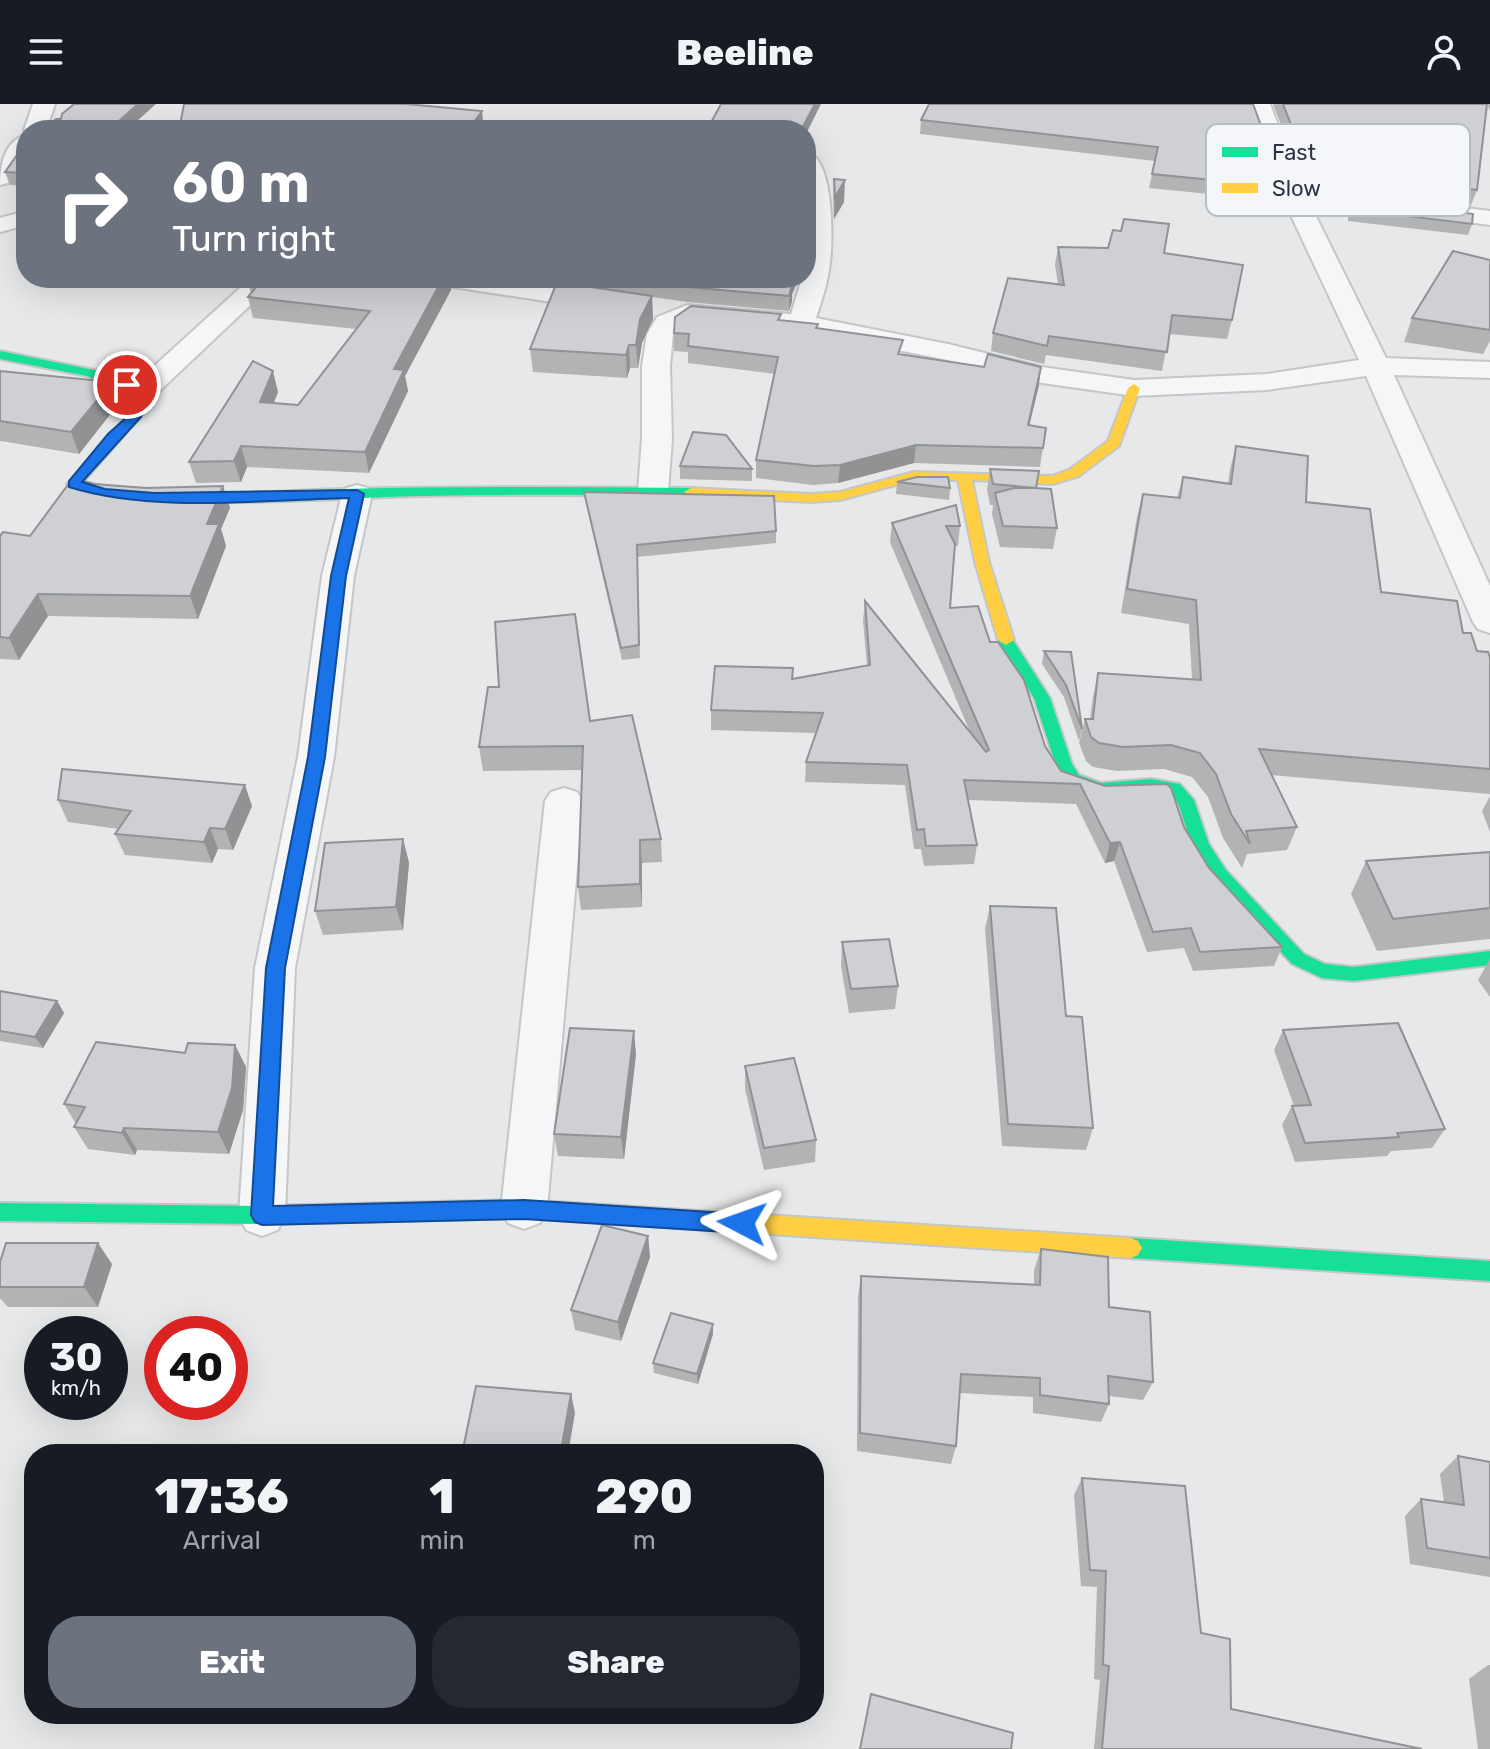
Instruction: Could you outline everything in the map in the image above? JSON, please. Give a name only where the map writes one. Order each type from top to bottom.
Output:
[{"type":"street","points":[[1259,104],[1266,124]]},
{"type":"street","points":[[0,178],[16,156]]},
{"type":"street","points":[[816,200],[821,243],[816,277]]},
{"type":"street","points":[[1470,215],[1490,218]]},
{"type":"street","points":[[1304,216],[1376,366],[1490,622]]},
{"type":"street","points":[[264,288],[140,394],[140,405],[134,417],[74,484],[103,493],[154,497],[446,490],[653,491],[810,498],[870,490],[914,476],[1053,480],[1074,473],[1114,443],[1134,388]]},
{"type":"street","points":[[515,288],[687,313],[801,323],[948,352],[1042,375],[1134,388],[1267,382],[1376,366],[1490,370]]},
{"type":"street","points":[[801,323],[812,288]]},
{"type":"street","points":[[653,491],[657,439],[656,366],[660,334],[666,323],[687,313]]},
{"type":"street","points":[[0,355],[94,375],[127,385],[140,394]]},
{"type":"street","points":[[964,476],[982,562],[1008,647],[1042,698],[1064,765],[1073,779],[1100,789],[1151,785],[1174,788],[1186,800],[1201,845],[1220,875],[1298,959],[1322,971],[1354,974],[1490,958]]},
{"type":"street","points":[[262,1215],[275,968],[316,757],[338,576],[357,494]]},
{"type":"street","points":[[524,1209],[564,801]]},
{"type":"street","points":[[0,1212],[262,1215],[524,1209],[1490,1271]]},
{"type":"building","points":[[74,104],[138,104],[120,120],[55,120],[61,119],[62,114]]},
{"type":"building","points":[[184,104],[406,104],[482,111],[475,120],[181,120]]},
{"type":"building","points":[[721,104],[815,104],[806,120],[712,120]]},
{"type":"building","points":[[929,104],[1253,104],[1260,124],[1206,124],[1206,179],[1152,174],[1158,147],[921,120]]},
{"type":"building","points":[[1283,104],[1487,104],[1477,190],[1470,189],[1470,124],[1291,124]]},
{"type":"building","points":[[16,156],[16,173],[5,172]]},
{"type":"building","points":[[834,179],[845,180],[835,197]]},
{"type":"building","points":[[1470,214],[1473,214],[1472,224],[1407,216],[1470,216]]},
{"type":"building","points":[[1124,219],[1169,224],[1164,253],[1243,265],[1232,320],[1172,315],[1167,352],[1049,336],[1047,346],[993,333],[1008,278],[1064,285],[1058,247],[1108,248],[1113,230],[1121,231]]},
{"type":"building","points":[[1453,251],[1490,260],[1490,330],[1412,318]]},
{"type":"building","points":[[255,288],[438,288],[394,369],[404,370],[365,452],[241,446],[234,461],[189,462],[253,361],[273,371],[260,402],[298,405],[370,311],[248,297]]},
{"type":"building","points":[[555,288],[598,288],[652,296],[640,319],[636,345],[629,345],[626,355],[530,349]]},
{"type":"building","points":[[698,288],[791,288],[789,296]]},
{"type":"building","points":[[691,306],[781,314],[778,320],[903,340],[898,354],[984,367],[988,354],[1041,367],[1028,425],[1046,428],[1043,448],[916,445],[840,465],[814,466],[756,460],[778,357],[688,346],[689,334],[674,333],[675,317]]},
{"type":"building","points":[[0,371],[112,382],[71,432],[0,421]]},
{"type":"building","points":[[693,432],[726,435],[752,469],[680,466]]},
{"type":"building","points":[[1236,446],[1308,456],[1306,502],[1370,509],[1381,592],[1457,601],[1463,633],[1471,633],[1477,651],[1488,652],[1490,658],[1490,769],[1259,749],[1297,827],[1246,831],[1250,844],[1231,814],[1216,774],[1200,753],[1171,745],[1123,747],[1099,743],[1091,737],[1085,719],[1093,719],[1098,673],[1201,680],[1196,600],[1127,589],[1143,494],[1180,498],[1183,477],[1231,484]]},
{"type":"building","points":[[990,469],[1039,471],[1036,488],[993,484]]},
{"type":"building","points":[[917,477],[948,477],[950,488],[897,482]]},
{"type":"building","points":[[73,478],[94,484],[146,488],[223,486],[207,524],[219,524],[190,596],[38,594],[9,638],[0,637],[0,536],[3,532],[30,536]]},
{"type":"building","points":[[1014,488],[1051,489],[1057,528],[1003,526],[995,493]]},
{"type":"building","points":[[584,492],[774,496],[776,531],[637,545],[639,645],[621,648]]},
{"type":"building","points":[[956,505],[960,526],[946,526],[955,544],[950,608],[978,606],[990,642],[998,642],[1024,680],[1045,746],[1061,771],[1105,786],[1167,784],[1184,827],[1209,868],[1282,947],[1200,952],[1191,928],[1153,932],[1120,842],[1110,843],[1080,784],[964,780],[977,845],[926,846],[924,829],[917,830],[907,765],[806,762],[823,713],[711,710],[715,666],[793,668],[792,679],[870,665],[865,601],[986,752],[989,750],[892,523]]},
{"type":"building","points":[[575,614],[590,721],[632,715],[661,839],[640,840],[640,884],[578,887],[583,746],[479,747],[488,687],[499,687],[495,622]]},
{"type":"building","points":[[1044,651],[1071,652],[1082,729],[1066,685]]},
{"type":"building","points":[[62,769],[245,785],[225,829],[210,828],[204,842],[115,834],[131,811],[58,800]]},
{"type":"building","points":[[403,839],[396,907],[315,911],[325,843]]},
{"type":"building","points":[[1490,852],[1490,908],[1393,919],[1366,861]]},
{"type":"building","points":[[990,906],[1056,908],[1066,1016],[1082,1017],[1093,1128],[1008,1124]]},
{"type":"building","points":[[889,939],[898,986],[851,989],[842,942]]},
{"type":"building","points":[[0,991],[57,1001],[35,1037],[0,1031]]},
{"type":"building","points":[[1398,1023],[1445,1129],[1397,1133],[1399,1137],[1305,1143],[1292,1106],[1311,1105],[1283,1030]]},
{"type":"building","points":[[570,1028],[634,1031],[621,1137],[554,1134]]},
{"type":"building","points":[[96,1042],[185,1053],[188,1043],[235,1045],[232,1088],[218,1132],[124,1128],[122,1133],[74,1127],[85,1107],[64,1104]]},
{"type":"building","points":[[794,1058],[816,1140],[764,1148],[745,1066]]},
{"type":"building","points":[[602,1225],[648,1236],[618,1322],[571,1310]]},
{"type":"building","points":[[6,1243],[98,1243],[84,1287],[0,1287],[0,1262]]},
{"type":"building","points":[[1041,1249],[1108,1257],[1109,1307],[1150,1312],[1153,1382],[1108,1376],[1109,1404],[1040,1395],[1040,1378],[961,1374],[956,1446],[860,1433],[861,1276],[1040,1285]]},
{"type":"building","points":[[671,1313],[713,1324],[697,1374],[653,1363]]},
{"type":"building","points":[[476,1386],[571,1394],[562,1444],[464,1444]]},
{"type":"building","points":[[1458,1456],[1490,1462],[1490,1558],[1427,1548],[1421,1499],[1464,1505]]},
{"type":"building","points":[[1082,1478],[1185,1486],[1201,1633],[1230,1639],[1231,1709],[1422,1749],[1102,1749],[1109,1666],[1103,1665],[1106,1571],[1090,1570]]},
{"type":"building","points":[[871,1694],[1013,1733],[1011,1749],[860,1749]]},
{"type":"traffic: fast","points":[[0,355],[90,373],[140,394],[140,405],[134,417],[74,484],[104,491],[171,498],[427,491],[691,492]]},
{"type":"traffic: fast","points":[[1006,640],[1042,698],[1064,765],[1073,779],[1100,789],[1151,785],[1174,788],[1186,800],[1201,845],[1220,875],[1298,959],[1322,971],[1354,974],[1490,958]]},
{"type":"traffic: fast","points":[[0,1212],[262,1215],[524,1209],[606,1214]]},
{"type":"traffic: fast","points":[[1131,1248],[1490,1271]]},
{"type":"traffic: slow","points":[[1006,640],[982,562],[964,476],[1053,480],[1074,473],[1114,443],[1134,388]]},
{"type":"traffic: slow","points":[[691,492],[810,498],[840,496],[914,476],[964,476]]},
{"type":"traffic: slow","points":[[606,1214],[1131,1248]]},
{"type":"route","points":[[127,385],[140,394],[140,405],[134,417],[86,467],[74,484],[103,493],[154,497],[357,494],[338,576],[316,757],[275,968],[262,1215],[524,1209],[742,1223]]}]
